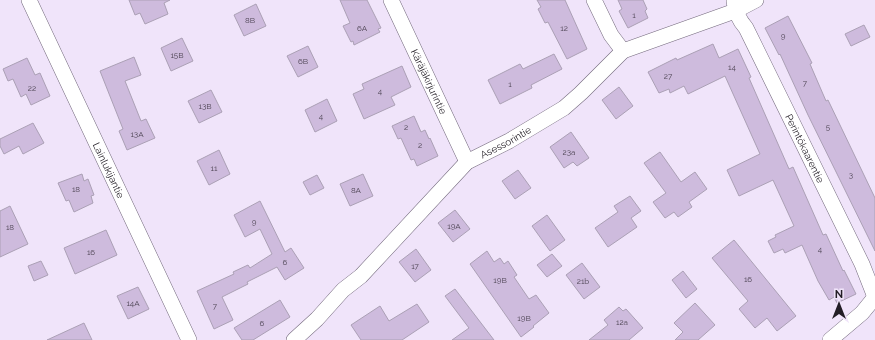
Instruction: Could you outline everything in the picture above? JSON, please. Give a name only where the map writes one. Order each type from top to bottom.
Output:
[{"type":"street","name":"Lainlukijantie","points":[[30,0],[189,340]]},
{"type":"street","name":"Käräjäkirjurintie","points":[[391,0],[468,162]]},
{"type":"street","points":[[594,0],[611,35],[622,51]]},
{"type":"street","name":"Asessorintie","points":[[294,340],[317,319],[343,290],[360,276],[468,162],[510,142],[564,108],[583,92],[622,51],[735,5],[756,0]]},
{"type":"street","name":"Perintökaarentie","points":[[735,5],[741,23],[746,28],[868,261],[875,297]]},
{"type":"street","points":[[830,340],[862,313],[875,297]]},
{"type":"building","points":[[129,0],[170,0],[164,3],[168,14],[145,24],[140,13],[135,15]]},
{"type":"building","points":[[340,0],[367,0],[381,28],[378,29],[380,32],[354,45],[343,26],[350,23]]},
{"type":"building","points":[[537,0],[565,0],[587,49],[567,59],[548,22],[545,23],[538,9],[541,7]]},
{"type":"building","points":[[618,0],[643,0],[647,9],[645,11],[648,18],[628,28],[619,11],[622,9]]},
{"type":"building","points":[[256,4],[266,26],[244,36],[234,15]]},
{"type":"building","points":[[788,16],[812,63],[810,64],[826,101],[828,100],[875,198],[875,251],[808,115],[780,54],[779,55],[765,28]]},
{"type":"building","points":[[864,25],[870,37],[851,46],[845,34]]},
{"type":"building","points":[[182,38],[193,61],[171,71],[161,48]]},
{"type":"building","points":[[713,44],[719,58],[738,49],[751,77],[749,78],[789,169],[793,167],[823,235],[826,234],[843,271],[844,270],[856,294],[837,303],[834,297],[829,300],[818,281],[802,245],[785,253],[783,249],[774,253],[768,241],[776,237],[775,235],[794,226],[773,180],[739,196],[727,170],[760,154],[725,76],[688,94],[684,86],[670,93],[669,89],[659,93],[648,72],[676,58],[677,60]]},
{"type":"building","points":[[308,46],[318,67],[298,77],[287,56]]},
{"type":"building","points":[[554,54],[562,69],[531,85],[532,88],[500,104],[488,80],[520,64],[523,69]]},
{"type":"building","points":[[134,57],[141,75],[125,81],[141,121],[146,119],[155,138],[127,150],[119,131],[123,129],[100,71]]},
{"type":"building","points":[[27,58],[35,75],[40,73],[50,96],[31,105],[26,94],[21,97],[13,79],[8,81],[3,69]]},
{"type":"building","points":[[402,66],[411,87],[391,97],[395,105],[364,119],[353,94],[364,89],[362,84]]},
{"type":"building","points":[[619,87],[633,106],[616,119],[602,100]]},
{"type":"building","points":[[211,90],[222,112],[199,123],[188,101]]},
{"type":"building","points":[[327,99],[337,121],[315,132],[305,110]]},
{"type":"building","points":[[414,116],[421,132],[425,130],[429,139],[430,138],[438,156],[417,166],[414,159],[411,160],[401,138],[398,139],[392,126]]},
{"type":"building","points":[[33,123],[44,143],[23,154],[19,146],[4,154],[0,146],[0,139]]},
{"type":"building","points":[[571,132],[589,158],[577,166],[573,162],[564,168],[550,147]]},
{"type":"building","points":[[219,150],[230,174],[209,185],[197,161]]},
{"type":"building","points":[[660,152],[681,182],[695,172],[707,189],[689,202],[692,207],[678,217],[674,212],[665,218],[653,202],[666,193],[644,163]]},
{"type":"building","points":[[518,170],[531,188],[515,199],[502,181]]},
{"type":"building","points":[[82,174],[84,181],[88,179],[94,195],[91,196],[93,203],[74,212],[69,200],[66,201],[58,183]]},
{"type":"building","points":[[363,174],[373,196],[350,206],[340,184]]},
{"type":"building","points":[[317,175],[324,188],[310,195],[303,182]]},
{"type":"building","points":[[630,196],[641,211],[631,218],[637,227],[608,247],[595,228],[618,212],[614,206]]},
{"type":"building","points":[[260,201],[285,252],[291,248],[304,268],[285,280],[277,267],[222,297],[233,320],[214,329],[197,291],[234,274],[233,272],[248,265],[250,268],[272,254],[260,229],[245,237],[234,215]]},
{"type":"building","points":[[10,206],[28,244],[0,257],[0,211]]},
{"type":"building","points":[[455,210],[470,229],[453,242],[438,223]]},
{"type":"building","points":[[547,215],[565,240],[550,251],[532,226]]},
{"type":"building","points":[[106,230],[117,255],[75,274],[64,248]]},
{"type":"building","points":[[734,240],[796,316],[777,331],[767,318],[755,328],[739,309],[748,301],[712,258]]},
{"type":"building","points":[[416,249],[431,270],[415,282],[399,262]]},
{"type":"building","points":[[487,251],[494,262],[500,258],[504,264],[508,261],[517,275],[514,277],[529,299],[536,295],[549,313],[521,337],[470,264]]},
{"type":"building","points":[[552,254],[562,266],[547,277],[537,265]]},
{"type":"building","points":[[41,261],[48,275],[34,281],[28,266]]},
{"type":"building","points":[[582,263],[600,287],[584,299],[566,275]]},
{"type":"building","points":[[683,271],[697,289],[686,298],[672,280]]},
{"type":"building","points":[[138,287],[149,309],[128,319],[117,296]]},
{"type":"building","points":[[455,289],[494,340],[452,340],[469,328],[445,296]]},
{"type":"building","points":[[280,300],[290,317],[253,340],[242,340],[234,328]]},
{"type":"building","points":[[695,303],[715,325],[698,340],[675,340],[683,332],[674,323]]},
{"type":"building","points":[[417,304],[429,322],[402,340],[361,340],[351,325],[380,306],[389,321]]},
{"type":"building","points":[[619,307],[623,311],[626,309],[643,328],[629,340],[589,340],[608,325],[604,320]]},
{"type":"building","points":[[84,323],[92,340],[47,340]]}]
